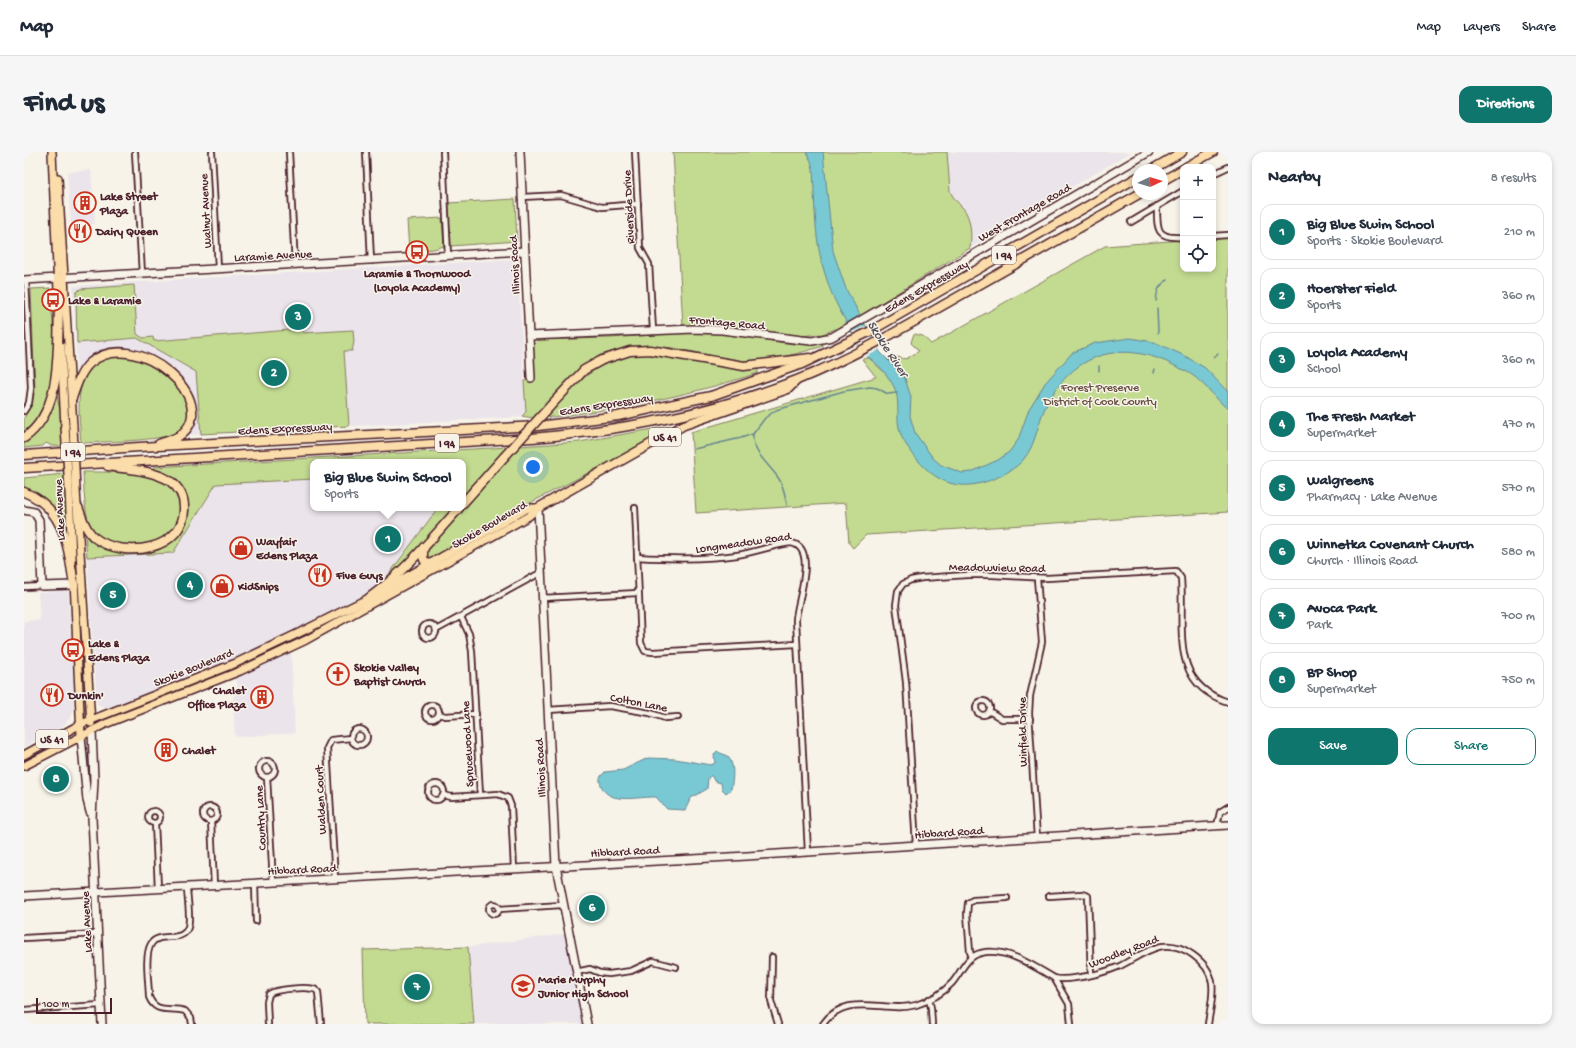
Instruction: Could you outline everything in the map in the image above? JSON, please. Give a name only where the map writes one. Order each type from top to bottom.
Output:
[{"type":"highway","points":[[1161,164],[1182,152]]},
{"type":"highway","points":[[1191,164],[1213,152]]},
{"type":"highway","points":[[1168,178],[1180,171]]},
{"type":"highway","name":"Edens Expressway","points":[[24,455],[153,446],[538,426],[618,416],[711,396],[761,379],[817,357],[856,339],[1132,180]]},
{"type":"highway","name":"Edens Expressway","points":[[24,468],[524,439],[593,433],[687,415],[729,403],[798,379],[862,350],[1132,198]]},
{"type":"highway","points":[[24,438],[30,434],[43,417],[52,396],[56,367],[59,308]]},
{"type":"highway","points":[[466,500],[584,370],[602,360],[630,351],[650,350],[744,366],[817,357]]},
{"type":"highway","points":[[72,398],[80,378],[88,365],[108,354],[125,352],[162,366],[175,378],[187,395],[192,410],[192,417],[190,423],[180,435],[153,446]]},
{"type":"highway","name":"US 41","points":[[538,508],[684,425],[788,389],[798,379]]},
{"type":"highway","points":[[78,507],[83,520],[95,538],[110,546],[130,549],[149,547],[167,541],[178,532],[184,518],[184,503],[182,496],[175,485],[170,481],[158,476],[132,470],[89,464]]},
{"type":"highway","points":[[24,492],[48,506],[58,519],[65,540],[74,585]]},
{"type":"highway","name":"US 41","points":[[369,598],[394,579],[456,511]]},
{"type":"highway","points":[[424,546],[423,558],[432,566]]},
{"type":"main road","name":"Lake Avenue","points":[[52,152],[61,279],[72,398],[69,426]]},
{"type":"main road","name":"Lake Avenue","points":[[56,152],[61,279],[59,308],[73,490],[74,585],[81,736]]},
{"type":"main road","name":"Lake Avenue","points":[[73,490],[78,507],[92,731]]},
{"type":"main road","name":"Skokie Boulevard","points":[[24,766],[105,724],[240,671],[316,635],[528,508],[538,508]]},
{"type":"main road","name":"Skokie Boulevard","points":[[24,755],[81,724],[236,662],[432,566]]},
{"type":"street","points":[[135,152],[142,275]]},
{"type":"street","name":"Walnut Avenue","points":[[212,152],[218,270]]},
{"type":"street","points":[[289,152],[295,265]]},
{"type":"street","points":[[366,152],[371,261]]},
{"type":"street","points":[[443,152],[448,256]]},
{"type":"street","name":"Illinois Road","points":[[520,152],[531,378]]},
{"type":"street","name":"Riverside Drive","points":[[635,152],[640,248],[649,264],[653,330]]},
{"type":"street","name":"West Frontage Road","points":[[911,291],[1149,152]]},
{"type":"street","points":[[1216,173],[1228,167]]},
{"type":"street","points":[[1130,222],[1180,193]]},
{"type":"street","points":[[522,197],[561,195],[602,207],[638,204]]},
{"type":"street","points":[[1157,206],[1157,226],[1160,232],[1167,237],[1180,237]]},
{"type":"street","points":[[1216,236],[1228,235]]},
{"type":"street","name":"Laramie Avenue","points":[[25,280],[142,275],[524,252]]},
{"type":"street","points":[[24,411],[31,396],[25,280]]},
{"type":"street","name":"Frontage Road","points":[[529,336],[653,330],[722,330],[812,341],[832,337],[911,291]]},
{"type":"street","points":[[24,356],[30,356]]},
{"type":"street","name":"Illinois Road","points":[[538,508],[540,573],[556,866],[562,904],[587,1024]]},
{"type":"street","points":[[635,508],[638,593],[641,643],[643,649],[647,652],[797,644]]},
{"type":"street","points":[[24,510],[34,512],[39,520],[42,586]]},
{"type":"street","name":"Longmeadow Road","points":[[637,557],[686,559],[707,558],[740,555],[787,543],[798,544],[803,554],[805,579],[796,614],[808,852]]},
{"type":"street","name":"Meadowview Road","points":[[916,845],[906,682],[896,605],[898,591],[907,582],[922,578],[986,575],[1037,578],[1170,571],[1179,573],[1182,582],[1183,649],[1186,668],[1201,688],[1212,696],[1228,702]]},
{"type":"street","points":[[436,630],[540,573]]},
{"type":"street","name":"Winfield Drive","points":[[1037,578],[1042,642],[1030,696],[1037,838]]},
{"type":"street","points":[[24,587],[74,585]]},
{"type":"street","points":[[542,598],[638,593]]},
{"type":"street","name":"Sprucewood Lane","points":[[461,617],[469,634],[472,651],[480,795],[501,794],[508,798],[510,802],[514,869]]},
{"type":"street","name":"Colton Lane","points":[[548,710],[610,706],[650,713],[665,718],[678,717]]},
{"type":"street","points":[[989,711],[1002,718],[1030,719]]},
{"type":"street","points":[[439,714],[445,716],[476,714]]},
{"type":"street","name":"Lake Avenue","points":[[92,731],[94,780],[92,818],[102,1024]]},
{"type":"street","name":"Lake Avenue","points":[[81,736],[87,800],[92,818]]},
{"type":"street","name":"Walden Court","points":[[335,879],[327,748],[331,740],[351,738]]},
{"type":"street","name":"Country Lane","points":[[267,777],[273,882]]},
{"type":"street","points":[[444,795],[451,797],[480,795]]},
{"type":"street","points":[[1217,826],[1220,812],[1228,807]]},
{"type":"street","points":[[210,821],[214,885]]},
{"type":"street","points":[[155,823],[158,888]]},
{"type":"street","name":"Hibbard Road","points":[[24,896],[808,852],[1228,826]]},
{"type":"street","points":[[255,883],[256,921]]},
{"type":"street","points":[[187,887],[188,928],[183,935],[158,939],[150,946],[148,961],[149,997],[154,1006],[164,1010],[185,1011],[191,1018],[192,1024]]},
{"type":"street","points":[[1049,896],[1082,894],[1088,896],[1091,975]]},
{"type":"street","points":[[823,1024],[832,1013],[849,1006],[906,1006],[929,1000],[952,983],[972,957],[970,952],[967,914],[968,903],[973,900],[1007,898]]},
{"type":"street","points":[[499,908],[562,904]]},
{"type":"street","points":[[24,938],[97,934]]},
{"type":"street","name":"Woodley Road","points":[[972,957],[981,952],[1009,956],[1054,978],[1068,978],[1091,975],[1119,966],[1155,947],[1167,945],[1183,949],[1203,964],[1212,982],[1214,992],[1208,1024]]},
{"type":"street","points":[[772,957],[771,1001],[778,1024]]},
{"type":"street","points":[[576,972],[590,969],[600,973],[609,974],[631,971],[653,961],[676,967]]},
{"type":"street","points":[[1054,978],[1069,1004],[1071,1024]]},
{"type":"street","points":[[268,1024],[267,1002],[269,994],[276,990],[309,988],[318,992],[320,1024]]},
{"type":"street","points":[[929,1000],[932,1024]]},
{"type":"street","points":[[24,1010],[101,1006]]},
{"type":"shaded area","points":[[945,152],[1131,152],[970,248],[969,224],[950,225]]},
{"type":"shaded area","name":"Lake Street Plaza","points":[[91,170],[95,224],[71,226],[67,172]]},
{"type":"shaded area","points":[[517,259],[526,412],[521,417],[187,435],[196,417],[194,401],[184,382],[177,374],[157,359],[138,350],[112,349],[102,351],[92,357],[77,375],[73,286]]},
{"type":"shaded area","points":[[310,479],[310,511],[436,511],[381,585],[302,628],[207,670],[106,708],[97,705],[87,557],[173,553],[216,484]]},
{"type":"shaded area","points":[[68,591],[74,681],[73,711],[71,717],[63,726],[24,747],[24,621],[40,620],[38,592]]},
{"type":"shaded area","points":[[291,651],[295,733],[235,737],[233,700],[238,685],[234,676]]},
{"type":"shaded area","name":"Marie Murphy Junior High School","points":[[565,934],[584,1024],[474,1024],[468,947]]},
{"type":"green space","points":[[673,152],[947,152],[950,191],[968,216],[971,232],[970,248],[847,324],[823,334],[800,336],[716,326],[683,326]]},
{"type":"green space","points":[[515,199],[517,241],[451,246],[448,203]]},
{"type":"green space","points":[[442,218],[444,246],[434,249],[409,251],[407,220]]},
{"type":"green space","name":"Forest Preserve District of Cook County","points":[[1216,238],[1228,238],[1228,512],[866,535],[853,548],[849,543],[846,503],[696,513],[691,432],[876,377],[862,359],[869,358],[884,372],[891,361],[887,359],[893,360],[892,356],[906,359],[919,351],[911,343],[915,334],[923,336],[931,344],[1105,246],[1180,240],[1180,272],[1216,272]]},
{"type":"green space","points":[[134,285],[137,334],[143,338],[153,337],[154,341],[303,329],[303,333],[353,330],[354,342],[352,351],[344,351],[349,426],[201,434],[196,372],[137,338],[77,343],[76,293],[80,289]]},
{"type":"green space","points":[[50,288],[54,345],[54,365],[51,384],[46,402],[37,419],[24,433],[24,418],[30,407],[35,390],[31,289]]},
{"type":"green space","points":[[692,332],[736,334],[786,343],[811,345],[823,344],[823,346],[804,352],[763,360],[743,361],[676,348],[648,346],[621,349],[608,353],[584,366],[564,384],[533,418],[522,416],[526,412],[524,381],[533,378],[533,345],[538,340],[611,338]]},
{"type":"green space","points":[[639,354],[669,357],[728,368],[758,369],[758,373],[705,389],[652,401],[598,411],[543,418],[565,395],[585,377],[597,369],[609,362],[623,357]]},
{"type":"green space","points":[[119,356],[148,363],[160,370],[177,387],[187,406],[188,416],[184,425],[175,433],[158,438],[130,441],[81,443],[79,401],[85,376],[92,367],[103,360]]},
{"type":"green space","points":[[56,391],[60,411],[62,446],[52,446],[46,443],[43,446],[24,448],[24,441]]},
{"type":"green space","points":[[670,426],[671,429],[461,540],[432,558],[426,558],[427,552],[463,511],[466,511],[466,507],[519,446],[579,442]]},
{"type":"green space","points":[[508,447],[466,494],[466,459],[310,459],[310,479],[216,484],[173,553],[87,557],[85,533],[112,549],[132,554],[155,551],[166,546],[175,540],[182,531],[187,521],[189,509],[186,494],[175,480],[167,475],[155,471],[154,467]]},
{"type":"green space","points":[[83,472],[138,474],[167,484],[173,489],[179,498],[181,510],[179,521],[173,530],[165,537],[156,542],[145,545],[122,545],[102,538],[93,532],[90,526],[85,503]]},
{"type":"green space","points":[[64,474],[66,528],[59,515],[44,499],[24,488],[24,478]]},
{"type":"green space","points":[[436,511],[451,511],[390,579],[381,585]]},
{"type":"green space","points":[[468,947],[474,1024],[365,1024],[363,950]]},
{"type":"water","points":[[806,152],[823,152],[833,251],[846,289],[880,352],[904,376],[911,397],[910,416],[915,433],[933,458],[941,465],[962,473],[971,472],[998,460],[1009,452],[1018,440],[1029,409],[1045,383],[1072,353],[1095,343],[1130,338],[1154,342],[1185,356],[1205,368],[1228,392],[1228,410],[1195,377],[1169,363],[1150,356],[1132,353],[1115,353],[1099,356],[1084,363],[1070,373],[1058,387],[1047,404],[1028,454],[1014,468],[996,478],[982,483],[969,485],[957,485],[946,482],[935,476],[916,458],[902,438],[898,423],[898,401],[894,387],[890,379],[881,368],[863,352],[830,290],[819,251],[813,169]]},
{"type":"water","points":[[717,751],[727,756],[732,764],[733,777],[731,789],[726,793],[722,789],[721,783],[714,781],[712,776],[710,776],[708,778],[707,789],[691,798],[685,810],[667,809],[656,797],[617,798],[610,796],[605,792],[600,783],[600,777],[605,772],[623,770],[648,758],[675,759],[711,765],[715,763],[714,755]]},
{"type":"pier","points":[[865,326],[879,350],[866,357],[852,332]]},
{"type":"waterway","points":[[1156,301],[1159,288],[1168,280]]},
{"type":"waterway","points":[[1157,308],[1158,333]]},
{"type":"waterway","points":[[1214,358],[1218,354]]},
{"type":"waterway","points":[[1099,366],[1099,371]]},
{"type":"waterway","points":[[1154,373],[1155,369]]},
{"type":"waterway","points":[[694,449],[753,434],[765,418],[776,410],[844,391],[870,387],[877,388],[888,394],[897,393]]},
{"type":"waterway","points":[[753,434],[755,447],[781,482],[787,505]]},
{"type":"place","name":"Lake Street Plaza","points":[[85,203]]},
{"type":"place","name":"Dairy Queen","points":[[80,231]]},
{"type":"place","name":"Laramie & Thornwood (Loyola Academy)","points":[[417,252]]},
{"type":"place","name":"Lake & Laramie","points":[[53,300]]},
{"type":"place","name":"Loyola Academy","points":[[298,317]]},
{"type":"place","name":"Hoerster Field","points":[[274,373]]},
{"type":"place","name":"Big Blue Swim School","points":[[388,539]]},
{"type":"place","name":"Wayfair Edens Plaza","points":[[241,548]]},
{"type":"place","name":"Five Guys","points":[[320,575]]},
{"type":"place","name":"The Fresh Market","points":[[190,585]]},
{"type":"place","name":"KidSnips","points":[[222,586]]},
{"type":"place","name":"Walgreens","points":[[113,595]]},
{"type":"place","name":"Lake & Edens Plaza","points":[[73,650]]},
{"type":"place","name":"Skokie Valley Baptist Church","points":[[338,674]]},
{"type":"place","name":"Dunkin'","points":[[52,695]]},
{"type":"place","name":"Chalet Office Plaza","points":[[262,697]]},
{"type":"place","name":"Chalet","points":[[166,750]]},
{"type":"place","name":"BP Shop","points":[[56,779]]},
{"type":"place","name":"Winnetka Covenant Church","points":[[592,908]]},
{"type":"place","name":"Marie Murphy Junior High School","points":[[523,986]]},
{"type":"place","name":"Avoca Park","points":[[417,987]]},
{"type":"water label","name":"Skokie River","points":[[889,348]]}]
